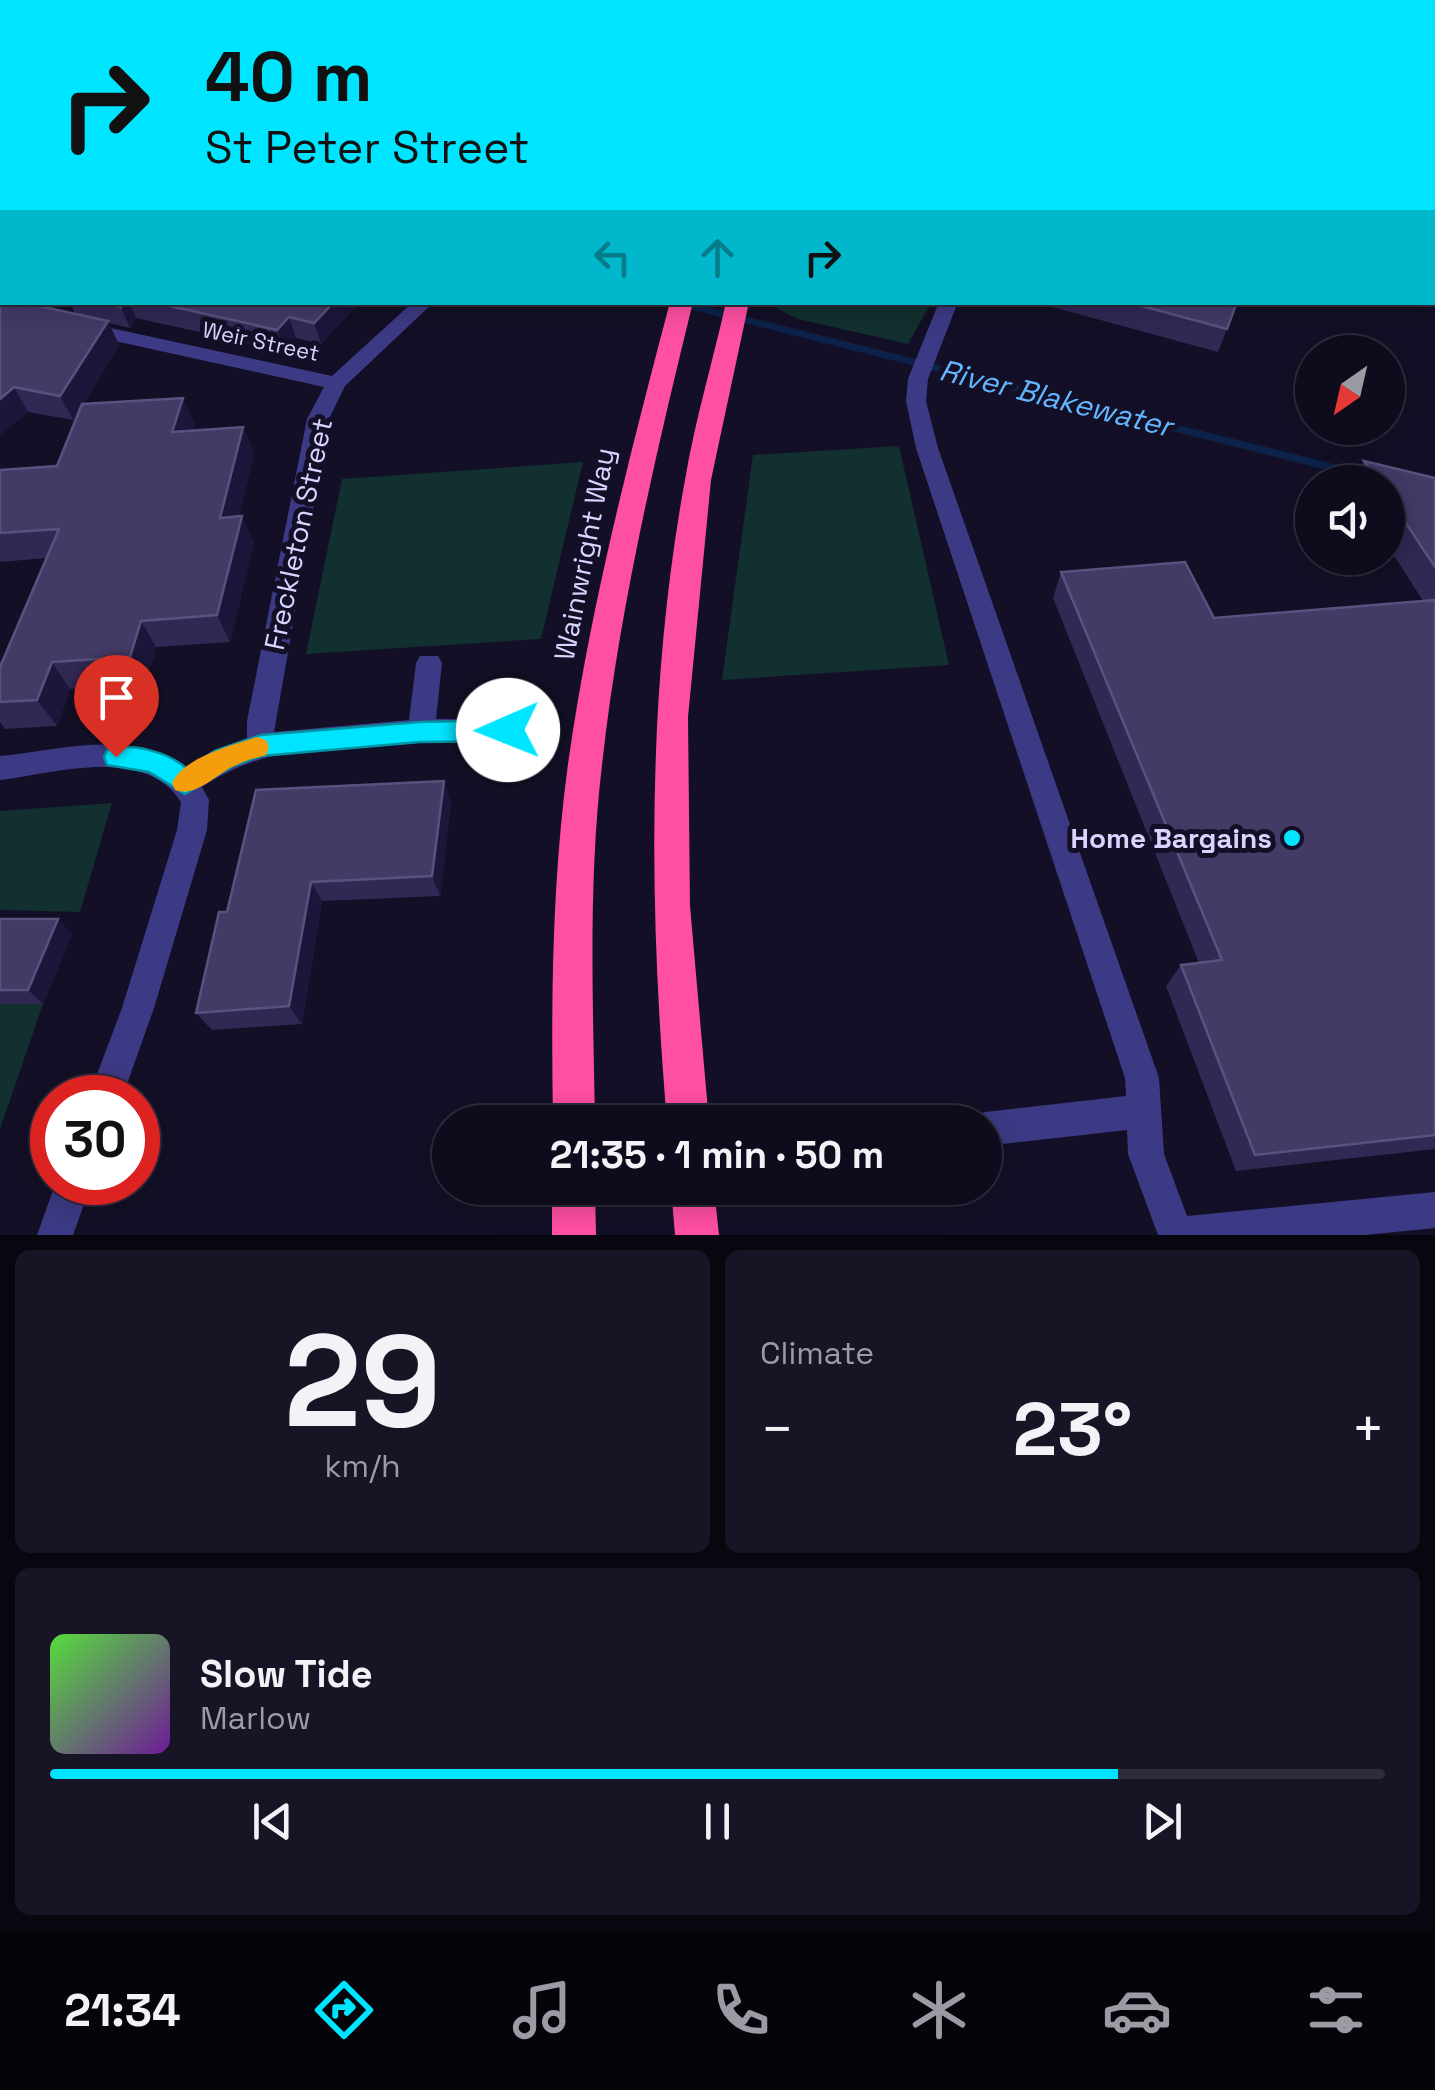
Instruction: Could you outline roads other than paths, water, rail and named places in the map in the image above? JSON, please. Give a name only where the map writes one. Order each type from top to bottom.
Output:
[{"type":"highway","name":"Wainwright Way","points":[[574,1105],[574,895],[585,764],[637,478],[681,305]]},
{"type":"highway","points":[[687,1105],[672,906],[672,717],[698,480],[737,305]]},
{"type":"highway","points":[[574,1205],[574,1235]]},
{"type":"highway","points":[[694,1205],[696,1235]]},
{"type":"street","name":"Freckleton Street","points":[[261,746],[260,721],[318,419],[336,383],[422,305]]},
{"type":"street","points":[[948,305],[918,379],[916,402],[927,448],[1142,1078],[1146,1154],[1177,1235],[1435,1210]]},
{"type":"street","name":"Weir Street","points":[[56,322],[336,383]]},
{"type":"street","points":[[420,732],[430,663]]},
{"type":"street","points":[[185,784],[224,758],[261,746],[420,732],[508,730]]},
{"type":"street","points":[[0,768],[116,757],[152,762],[172,770],[195,800],[192,830],[113,1075]]},
{"type":"street","points":[[1002,1127],[1144,1111]]},
{"type":"street","points":[[54,1235],[65,1205]]},
{"type":"waterway","name":"River Blakewater","points":[[685,305],[1322,465]]},
{"type":"place","name":"Home Bargains","points":[[1292,838]]}]
